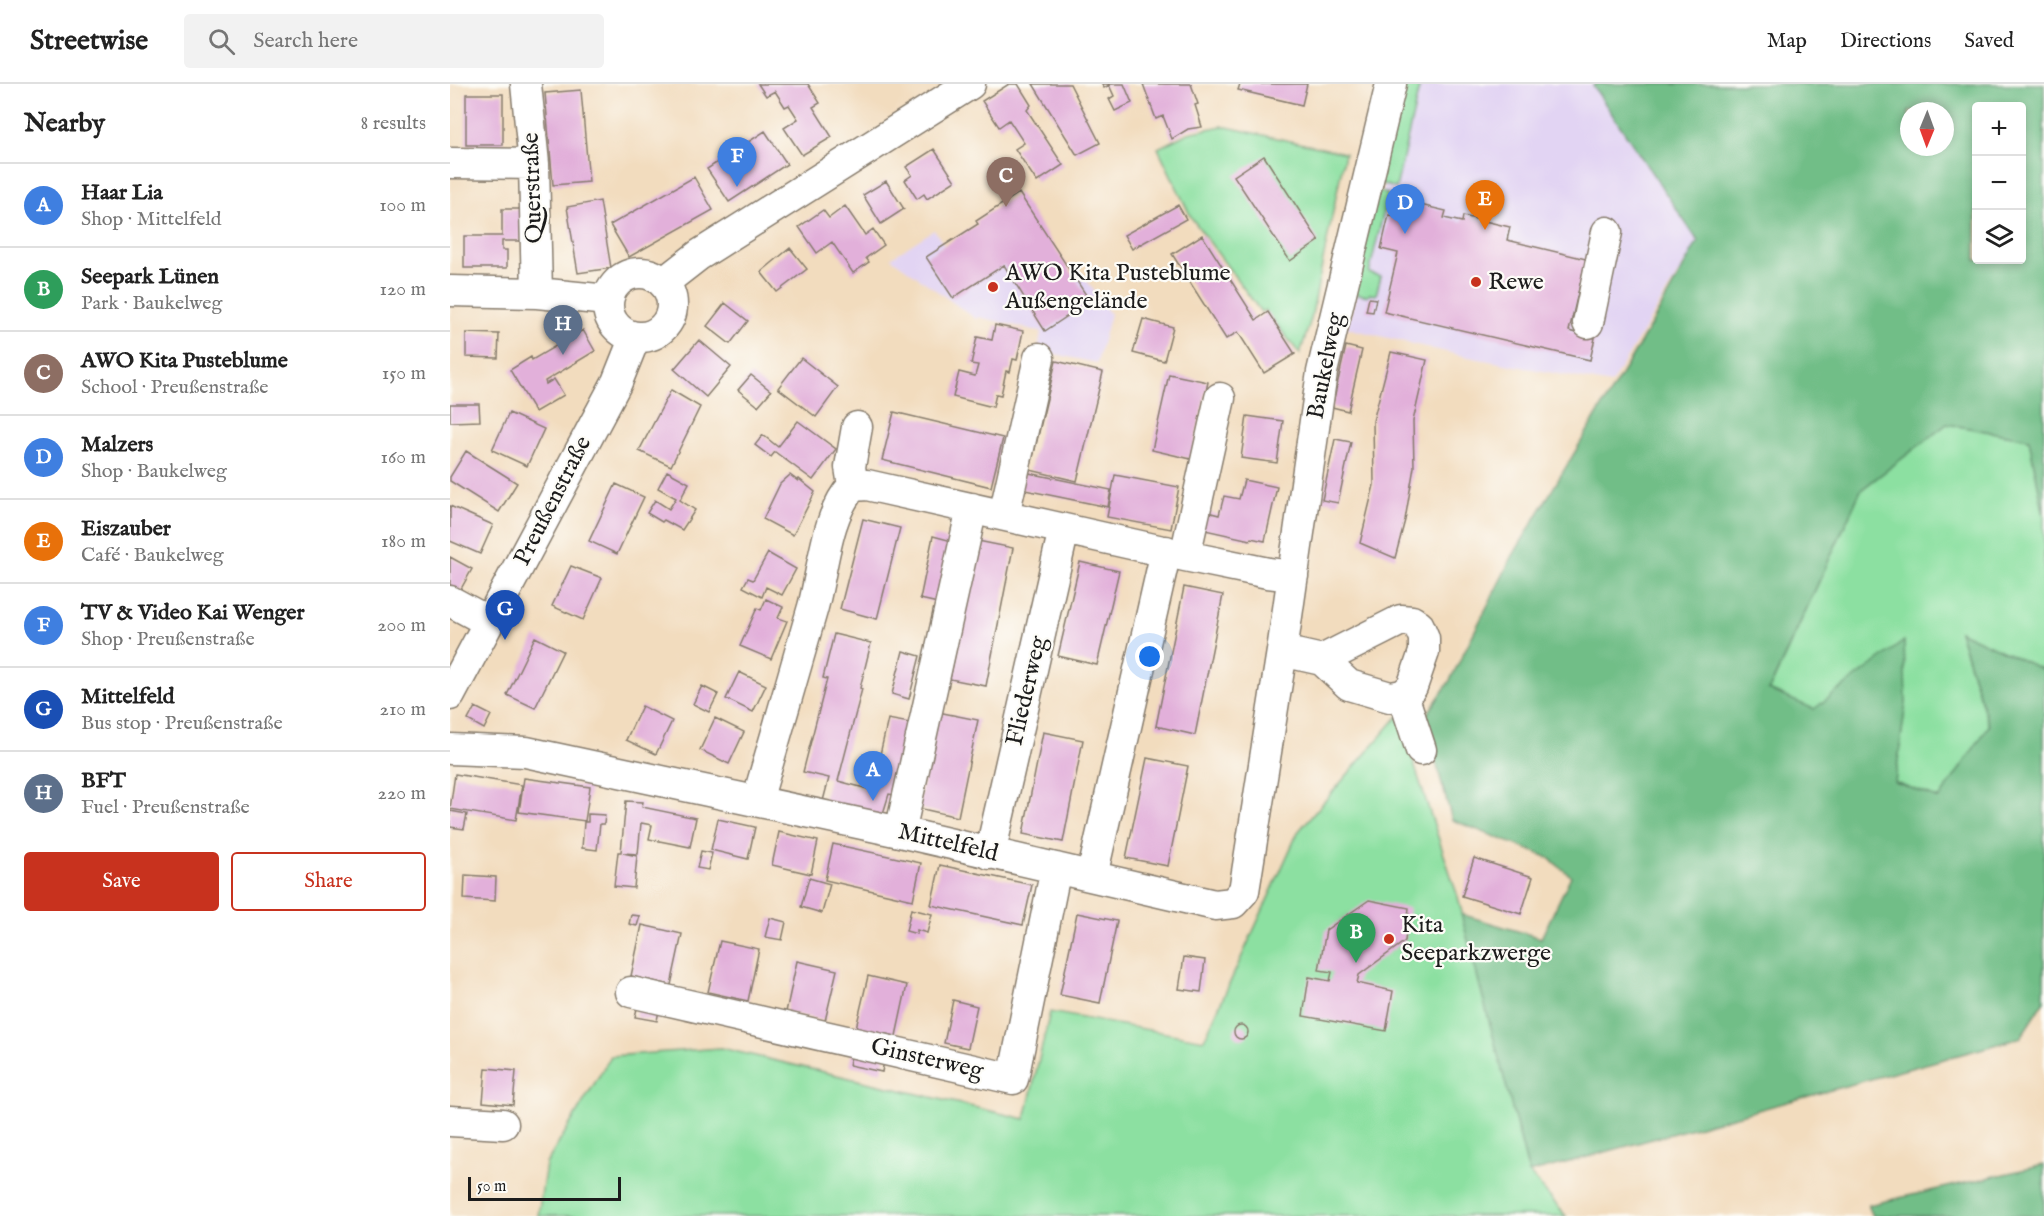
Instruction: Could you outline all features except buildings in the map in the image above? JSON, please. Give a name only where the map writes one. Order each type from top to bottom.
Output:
[{"type":"street","name":"Querstraße","points":[[526,84],[534,164],[537,292]]},
{"type":"street","points":[[663,284],[699,255],[970,84]]},
{"type":"street","name":"Baukelweg","points":[[1233,903],[1244,891],[1282,651],[1322,372],[1391,84]]},
{"type":"street","points":[[450,164],[534,164]]},
{"type":"street","points":[[1588,323],[1607,232]]},
{"type":"street","points":[[642,273],[654,276],[663,284],[672,304],[665,325],[657,332],[635,337],[614,324],[609,316],[608,300],[612,289],[620,280],[631,274],[642,273]]},
{"type":"street","points":[[450,291],[537,292],[608,300]]},
{"type":"street","name":"Preußenstraße","points":[[450,696],[617,382],[635,337]]},
{"type":"street","points":[[1004,515],[1039,358]]},
{"type":"street","points":[[1092,876],[1175,554],[1220,398]]},
{"type":"street","points":[[853,486],[850,467],[857,427]]},
{"type":"street","points":[[757,801],[814,603],[831,526],[843,495],[853,486],[867,485],[1175,554],[1293,576]]},
{"type":"street","points":[[900,832],[972,508]]},
{"type":"street","name":"Fliederweg","points":[[990,854],[1064,529]]},
{"type":"street","points":[[450,601],[489,622]]},
{"type":"street","points":[[1282,651],[1322,660],[1349,685],[1390,697],[1403,695],[1412,687],[1424,652],[1424,638],[1419,626],[1412,621],[1401,620],[1322,660]]},
{"type":"street","points":[[1403,695],[1421,750]]},
{"type":"street","name":"Mittelfeld","points":[[450,749],[526,752],[900,832],[1215,905],[1233,903]]},
{"type":"street","name":"Ginsterweg","points":[[631,992],[1013,1079],[1056,868]]},
{"type":"street","points":[[450,1121],[503,1124]]},
{"type":"shaded area","points":[[1411,84],[1596,84],[1594,86],[1620,127],[1698,241],[1611,384],[1463,356],[1347,328]]},
{"type":"shaded area","name":"AWO Kita Pusteblume Außengelände","points":[[934,230],[944,245],[926,257],[953,297],[1004,265],[1045,331],[1090,301],[1074,276],[1081,272],[1110,314],[1097,363],[1038,351],[1041,332],[979,317],[976,319],[891,258]]},
{"type":"green space","points":[[1401,84],[1420,84],[1396,188],[1378,183]]},
{"type":"green space","points":[[1596,84],[2044,84],[2044,515],[2029,439],[1947,424],[1861,490],[1769,690],[1814,709],[1904,641],[1906,702],[1895,782],[1939,799],[1989,726],[1959,631],[2041,669],[2044,668],[2044,1001],[2020,1038],[1529,1173],[1461,914],[1541,938],[1571,876],[1547,857],[1452,820],[1424,719],[1449,682],[1512,557],[1651,325],[1698,241],[1593,86]]},
{"type":"green space","points":[[1222,126],[1345,153],[1311,319],[1300,354],[1265,310],[1261,312],[1191,217],[1158,148],[1188,133]]},
{"type":"green space","points":[[1377,191],[1388,194],[1369,273],[1381,276],[1376,295],[1369,294],[1368,296],[1352,293]]},
{"type":"green space","points":[[1947,424],[2029,439],[2044,515],[2044,668],[2041,669],[1959,632],[1989,726],[1940,799],[1895,782],[1906,702],[1814,710],[1769,691],[1861,490]]},
{"type":"green space","points":[[1398,716],[1458,897],[1529,1173],[1566,1216],[538,1216],[546,1164],[611,1056],[721,1048],[1025,1119],[1050,1012],[1204,1040],[1298,832]]},
{"type":"green space","points":[[2044,1165],[2044,1216],[1873,1216],[1868,1205]]},
{"type":"place","name":"TV & Video Kai Wenger","points":[[737,187]]},
{"type":"place","name":"AWO Kita Pusteblume","points":[[1006,207]]},
{"type":"place","name":"Eiszauber","points":[[1485,230]]},
{"type":"place","name":"Malzers","points":[[1405,234]]},
{"type":"place","name":"Rewe","points":[[1476,282]]},
{"type":"place","name":"AWO Kita Pusteblume Außengelände","points":[[993,287]]},
{"type":"place","name":"BFT","points":[[563,355]]},
{"type":"place","name":"Mittelfeld","points":[[505,640]]},
{"type":"place","name":"Haar Lia","points":[[873,801]]},
{"type":"place","name":"Kita Seeparkzwerge","points":[[1389,939]]},
{"type":"place","name":"Seepark Lünen","points":[[1356,963]]}]
